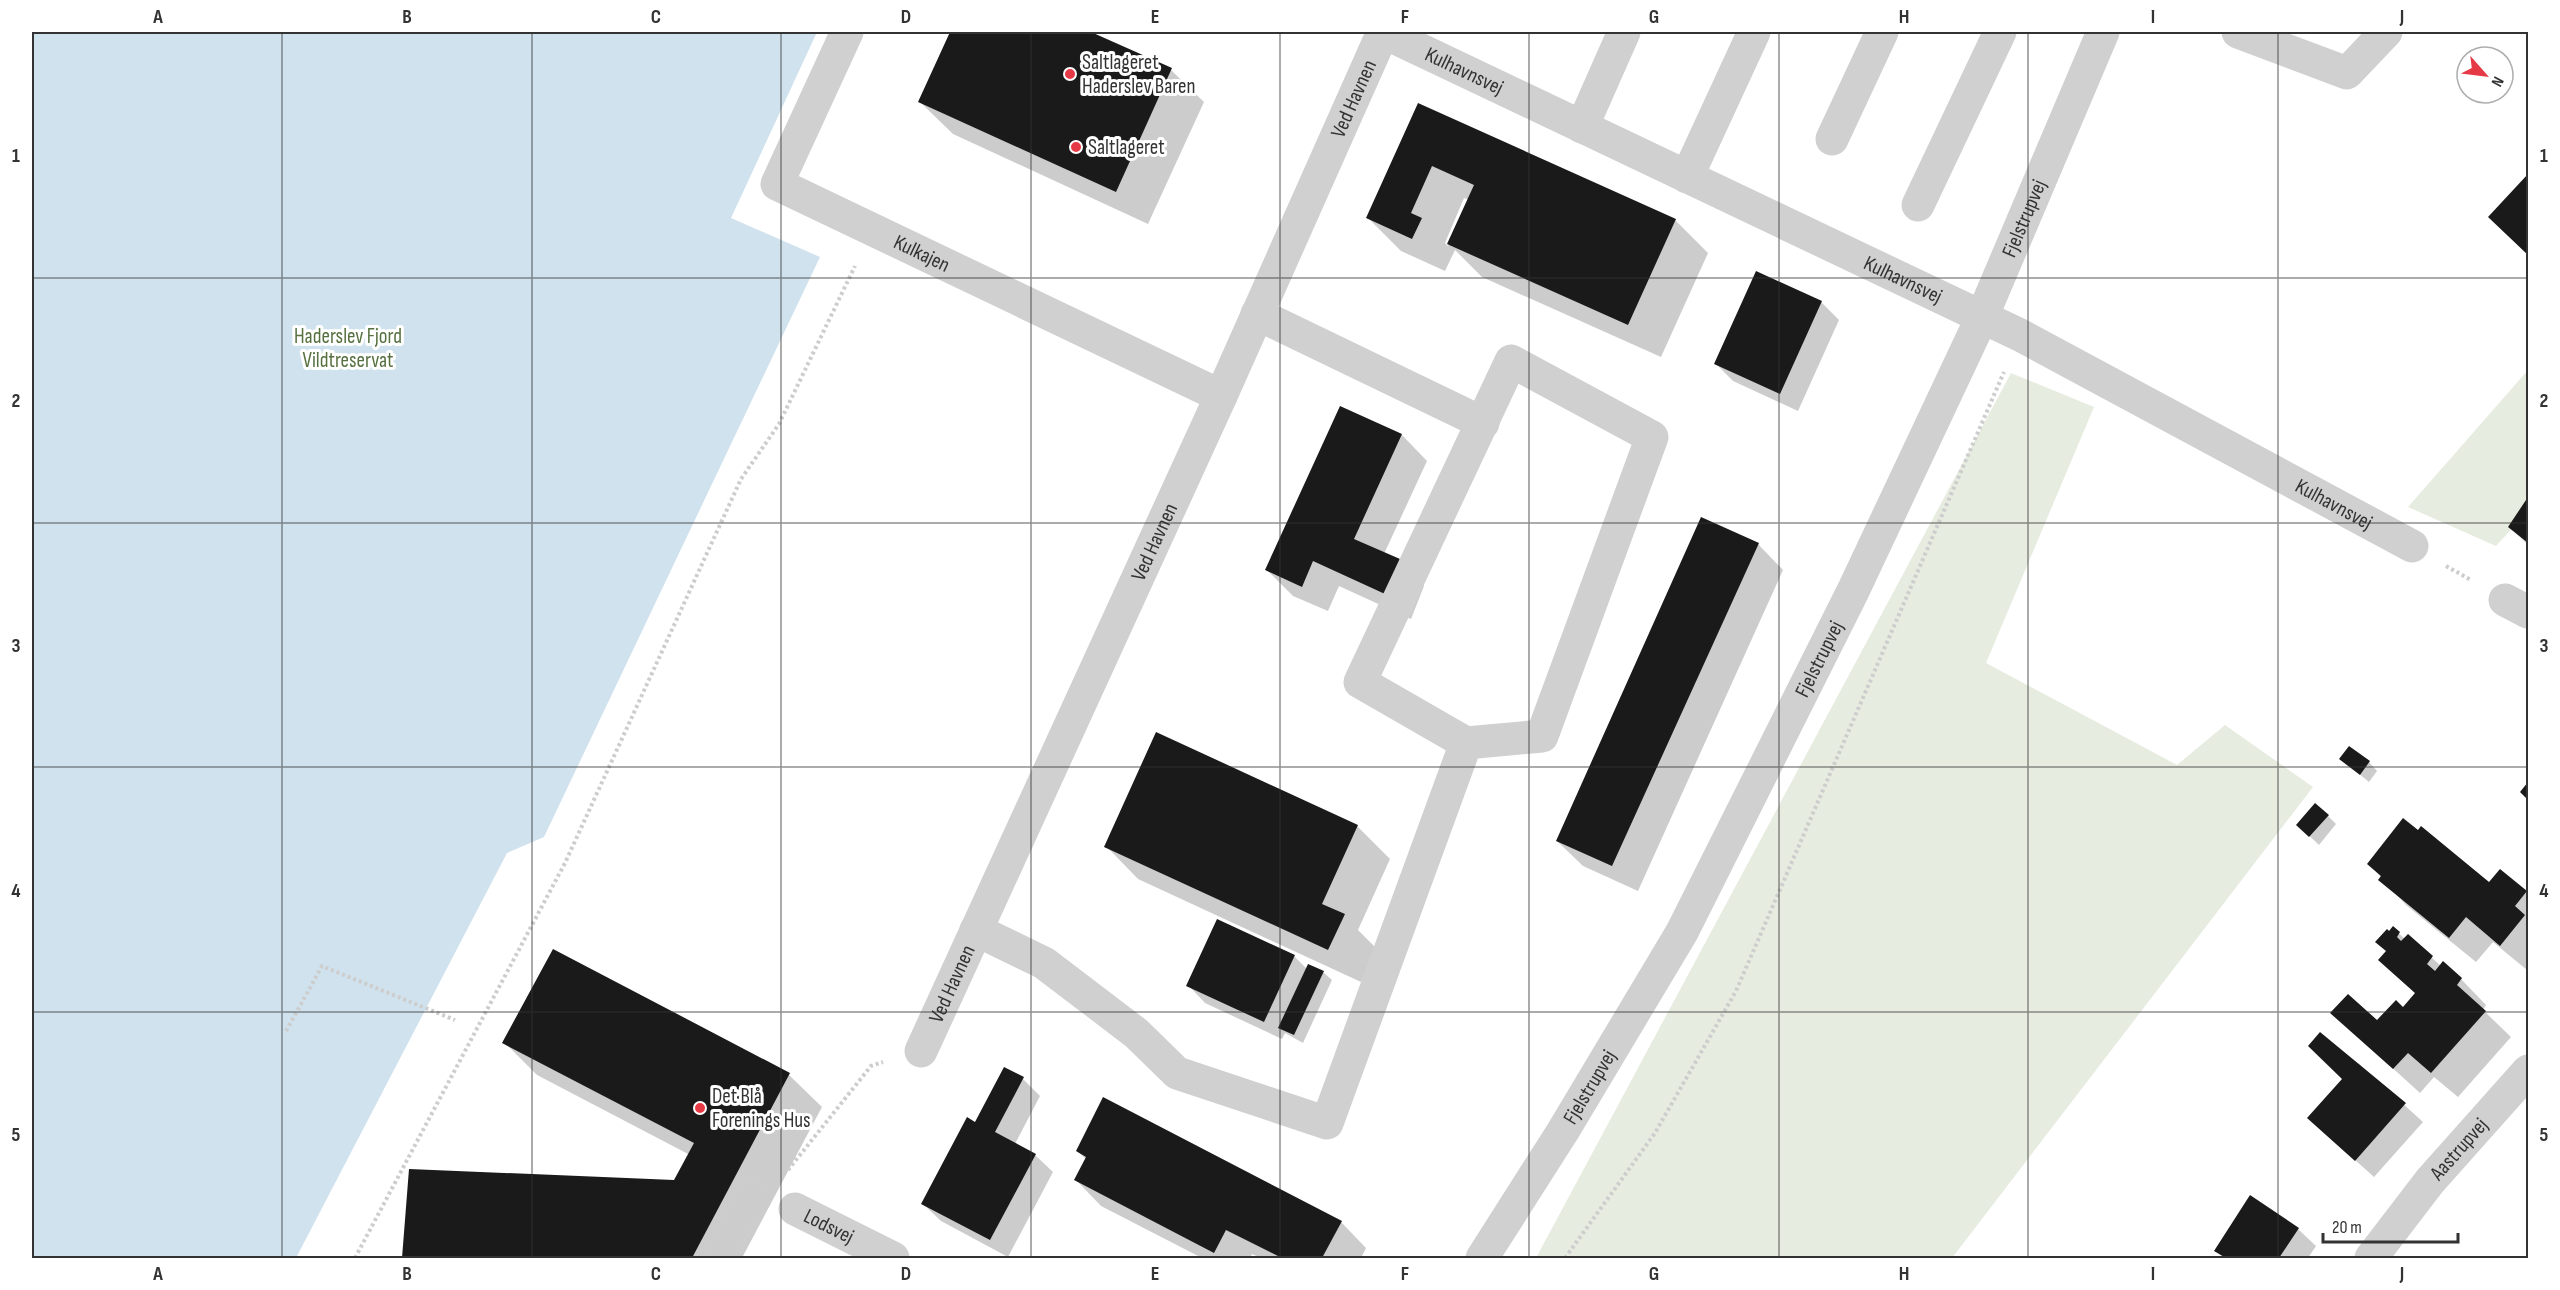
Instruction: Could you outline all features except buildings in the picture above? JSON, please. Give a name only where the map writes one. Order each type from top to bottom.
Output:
[{"type":"street","name":"Kulkajen","points":[[847,32],[777,184],[1221,396]]},
{"type":"street","name":"Kulhavnsvej","points":[[1383,32],[1982,316],[2412,546]]},
{"type":"street","name":"Ved Havnen","points":[[921,1051],[1221,396],[1383,32]]},
{"type":"street","points":[[1582,127],[1624,32]]},
{"type":"street","points":[[1688,177],[1754,32]]},
{"type":"street","points":[[1832,139],[1882,32]]},
{"type":"street","points":[[1918,205],[2000,32]]},
{"type":"street","name":"Fjelstrupvej","points":[[1482,1258],[1563,1131],[1682,932],[1853,591],[1982,316],[2103,32]]},
{"type":"street","points":[[2238,32],[2347,73],[2386,32]]},
{"type":"street","points":[[1257,314],[1483,423]]},
{"type":"street","points":[[1511,361],[1652,437],[1542,736],[1466,742],[1360,682],[1511,361]]},
{"type":"street","points":[[976,930],[1044,963],[1136,1033],[1177,1073],[1327,1123],[1466,742]]},
{"type":"street","name":"Aastrupvej","points":[[2371,1258],[2430,1181],[2529,1071]]},
{"type":"street","name":"Lodsvej","points":[[783,1200],[893,1258]]},
{"type":"path","points":[[355,1258],[565,863],[741,479],[780,424],[872,230]]},
{"type":"path","points":[[1565,1258],[1655,1133],[1736,991],[2020,336]]},
{"type":"path","points":[[2412,546],[2517,606]]},
{"type":"path","points":[[286,1031],[322,966],[455,1020]]},
{"type":"path","points":[[786,1174],[871,1066],[921,1051]]},
{"type":"path","points":[[702,1258],[745,1177],[783,1200]]},
{"type":"path","points":[[736,1258],[761,1211]]},
{"type":"shaded area","points":[[2528,370],[2528,511],[2496,546],[2408,507]]},
{"type":"shaded area","points":[[2011,373],[2094,407],[1986,663],[2177,765],[2225,725],[2313,787],[1952,1258],[1536,1258]]},
{"type":"water","name":"Haderslev Fjord Vildtreservat","points":[[32,32],[817,32],[731,218],[820,257],[544,837],[507,853],[296,1258],[32,1258]]},
{"type":"place","name":"Saltlageret Haderslev Baren","points":[[1070,74]]},
{"type":"place","name":"Saltlageret","points":[[1076,147]]},
{"type":"place","name":"Det Blå Forenings Hus","points":[[700,1108]]}]
